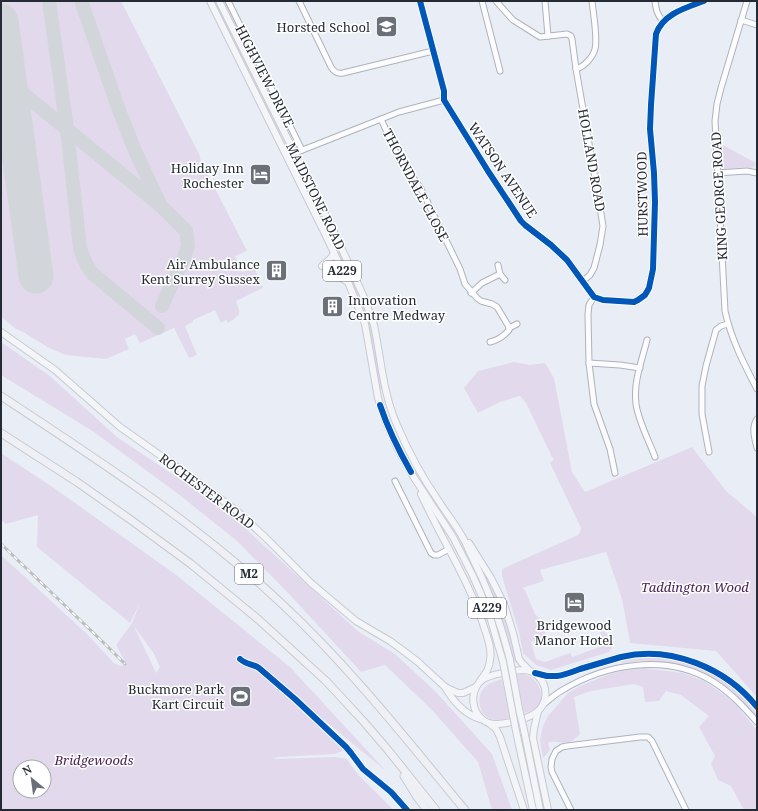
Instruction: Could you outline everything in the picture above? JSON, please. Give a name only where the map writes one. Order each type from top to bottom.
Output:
[{"type":"highway","name":"M2","points":[[1,396],[149,495],[192,527],[262,585],[283,604],[353,676],[465,810]]},
{"type":"highway","name":"M2","points":[[1,433],[77,482],[131,520],[191,564],[260,620],[326,681],[364,722],[436,810]]},
{"type":"highway","name":"M2","points":[[388,750],[417,797],[427,810]]},
{"type":"main road","name":"MAIDSTONE ROAD","points":[[210,1],[348,282],[364,324],[380,405],[397,447],[413,476]]},
{"type":"main road","name":"MAIDSTONE ROAD","points":[[219,1],[348,261],[370,314],[376,335],[387,398],[396,424],[426,481],[463,538],[479,570],[498,617],[510,660],[540,810]]},
{"type":"main road","points":[[334,253],[322,266],[329,270],[335,271],[340,277],[348,282]]},
{"type":"main road","name":"ROCHESTER ROAD","points":[[1,332],[55,370],[120,427],[221,498],[248,521],[326,596],[356,621],[390,641],[422,666],[444,686],[458,693],[463,693],[476,688]]},
{"type":"main road","points":[[413,476],[446,551],[460,571],[476,603],[482,619],[491,658],[490,664],[476,688],[473,698],[474,705],[482,720],[496,729],[500,737],[524,810]]},
{"type":"main road","name":"A229","points":[[413,476],[453,537],[472,574],[491,620],[503,662],[533,810]]},
{"type":"main road","points":[[463,538],[468,542],[498,590],[509,619],[519,659],[529,670],[535,673],[545,687],[546,696],[544,704],[531,716],[502,724],[490,724]]},
{"type":"main road","points":[[480,681],[494,675],[520,670],[529,670]]},
{"type":"main road","name":"ROCHESTER ROAD","points":[[444,686],[449,695],[461,708],[482,720]]},
{"type":"main road","points":[[538,711],[534,729],[534,738],[548,810]]},
{"type":"street","name":"HIGHVIEW DRIVE","points":[[228,1],[302,150]]},
{"type":"street","points":[[299,1],[333,71],[338,73],[433,51]]},
{"type":"street","points":[[295,153],[406,110],[444,100],[444,91],[420,1]]},
{"type":"street","points":[[482,1],[500,71]]},
{"type":"street","points":[[496,1],[513,20],[540,36],[548,36],[545,1]]},
{"type":"street","points":[[576,69],[580,68],[587,61],[596,48],[592,1]]},
{"type":"street","points":[[654,1],[659,17],[664,21],[672,14],[704,1]]},
{"type":"street","name":"KING GEORGE ROAD","points":[[747,1],[721,88],[715,121],[724,300],[728,324],[736,347],[757,390]]},
{"type":"street","points":[[741,20],[757,25]]},
{"type":"street","name":"HURSTWOOD","points":[[594,297],[603,300],[634,302],[645,295],[649,288],[653,269],[655,202],[650,128],[651,105],[655,38],[657,30],[664,21]]},
{"type":"street","name":"HOLLAND ROAD","points":[[548,36],[567,34],[571,36],[572,39],[600,201],[603,226],[600,245],[594,268],[590,275],[583,281]]},
{"type":"street","name":"WATSON AVENUE","points":[[444,100],[521,222],[551,244],[567,260],[583,281]]},
{"type":"street","name":"THORNDALE CLOSE","points":[[381,119],[399,159],[420,189],[460,269],[465,284],[471,293]]},
{"type":"street","points":[[717,173],[756,171]]},
{"type":"street","points":[[498,265],[500,274],[505,280]]},
{"type":"street","points":[[500,274],[482,283],[471,293],[478,299],[497,307],[509,328]]},
{"type":"street","points":[[583,281],[594,297],[589,305],[588,314],[589,363],[594,404],[610,449],[615,473]]},
{"type":"street","points":[[490,342],[504,336],[509,328],[517,324]]},
{"type":"street","points":[[709,452],[702,414],[703,380],[716,330],[721,326],[728,324]]},
{"type":"street","points":[[647,340],[635,393],[638,414],[655,457]]},
{"type":"street","points":[[589,363],[640,368]]},
{"type":"street","points":[[757,419],[754,430],[757,448]]},
{"type":"street","points":[[395,481],[431,553],[438,555],[446,551]]},
{"type":"street","points":[[398,488],[404,485]]},
{"type":"street","points":[[535,673],[547,676],[557,676],[622,657],[646,654],[662,655],[691,661],[714,671],[734,684],[757,707]]},
{"type":"street","points":[[240,659],[259,668],[295,699],[351,753],[364,769],[391,792],[407,810]]},
{"type":"street","points":[[544,704],[562,690],[573,684],[602,673],[631,665],[650,664],[672,666],[690,671],[710,680],[733,696],[757,722]]},
{"type":"street","points":[[571,810],[552,770],[552,757],[556,751],[567,746],[640,737],[648,737],[652,741],[686,810]]},
{"type":"street","points":[[551,746],[556,751]]},
{"type":"green space","points":[[1,1],[121,1],[247,251],[235,256],[242,272],[254,267],[263,288],[236,301],[239,314],[228,323],[226,320],[221,323],[215,310],[193,320],[193,322],[185,326],[197,355],[189,358],[174,328],[140,343],[135,334],[125,339],[129,349],[106,359],[66,355],[49,348],[16,329],[1,317]]},
{"type":"green space","points":[[213,1],[217,1],[282,132],[279,134]]},
{"type":"green space","points":[[222,1],[226,1],[289,129],[287,130]]},
{"type":"green space","points":[[721,144],[756,163],[755,166],[751,168],[723,169]]},
{"type":"green space","points":[[310,194],[312,194],[351,274],[367,313],[371,324],[383,389],[380,390],[372,340],[367,320]]},
{"type":"green space","points":[[1,342],[50,376],[117,437],[223,508],[359,632],[395,654],[436,692],[492,754],[512,810],[492,810],[478,762],[432,710],[385,665],[361,672],[290,595],[237,541],[182,497],[94,432],[1,375]]},
{"type":"green space","name":"Taddington Wood","points":[[514,362],[530,365],[545,363],[554,378],[572,472],[585,492],[692,447],[726,491],[757,517],[757,697],[716,651],[630,643],[622,599],[606,552],[540,570],[544,581],[522,588],[525,590],[535,614],[543,622],[546,637],[531,642],[536,659],[545,662],[570,653],[572,657],[605,645],[600,632],[604,631],[611,639],[613,646],[609,652],[551,670],[536,665],[523,653],[519,632],[502,576],[502,569],[578,535],[581,528],[550,463],[554,459],[526,403],[520,396],[500,402],[478,413],[464,388],[478,371]]},
{"type":"green space","name":"Bridgewoods","points":[[1,453],[54,488],[175,574],[290,667],[386,771],[247,657],[265,678],[317,723],[345,750],[335,754],[278,757],[273,759],[335,757],[347,759],[363,780],[393,810],[254,810],[254,808],[253,810],[1,810],[1,555],[87,634],[114,663],[120,666],[123,666],[124,660],[116,645],[132,623],[140,603],[130,623],[37,547],[38,515],[6,524],[1,520]],"holes":[[[134,626],[154,654],[160,667],[156,673]]]},
{"type":"green space","points":[[487,575],[503,611],[517,660],[514,662],[501,616],[485,576]]},
{"type":"green space","points":[[653,657],[669,659],[698,667],[723,681],[746,701],[757,714],[757,718],[722,685],[696,671],[666,662],[645,661],[621,663],[625,659]]},
{"type":"green space","points":[[644,668],[683,673],[704,681],[725,695],[737,706],[757,730],[757,810],[744,810],[731,786],[718,780],[711,764],[715,756],[699,727],[709,716],[681,695],[666,691],[659,701],[645,702],[643,687],[634,684],[591,691],[574,697],[580,734],[569,742],[548,743],[550,750],[543,758],[540,740],[543,726],[548,716],[568,693],[580,686],[610,674]]},
{"type":"green space","points":[[523,674],[529,676],[535,681],[541,692],[540,703],[537,707],[524,713],[517,675]]},
{"type":"green space","points":[[502,679],[510,718],[493,720],[483,713],[480,704],[480,695],[487,685]]},
{"type":"taxiway","points":[[49,1],[67,129],[81,252],[92,273],[158,328]]},
{"type":"taxiway","points":[[81,1],[120,113],[136,153],[159,202]]},
{"type":"taxiway","points":[[9,82],[161,206],[186,231],[188,246],[162,306]]},
{"type":"runway","points":[[1,21],[36,276]]},
{"type":"railway","points":[[1,544],[125,664]]},
{"type":"cycle path","points":[[420,1],[444,91],[444,100],[521,221],[567,260],[594,297],[603,300],[634,302],[645,295],[649,288],[653,269],[655,202],[650,129],[656,34],[659,27],[669,17],[682,9],[704,1]]},
{"type":"cycle path","points":[[380,405],[394,440],[411,472]]},
{"type":"cycle path","points":[[535,673],[547,676],[557,676],[621,657],[640,654],[659,654],[677,657],[696,663],[713,671],[730,681],[757,707]]},
{"type":"cycle path","points":[[240,659],[259,668],[295,699],[346,747],[363,769],[391,792],[407,810]]},
{"type":"place","name":"Horsted School","points":[[386,27]]},
{"type":"place","name":"Holiday Inn Rochester","points":[[260,175]]},
{"type":"place","name":"Air Ambulance Kent Surrey Sussex","points":[[276,271]]},
{"type":"place","name":"Innovation Centre Medway","points":[[333,307]]},
{"type":"place","name":"Bridgewood Manor Hotel","points":[[574,603]]},
{"type":"place","name":"Buckmore Park Kart Circuit","points":[[240,696]]}]
